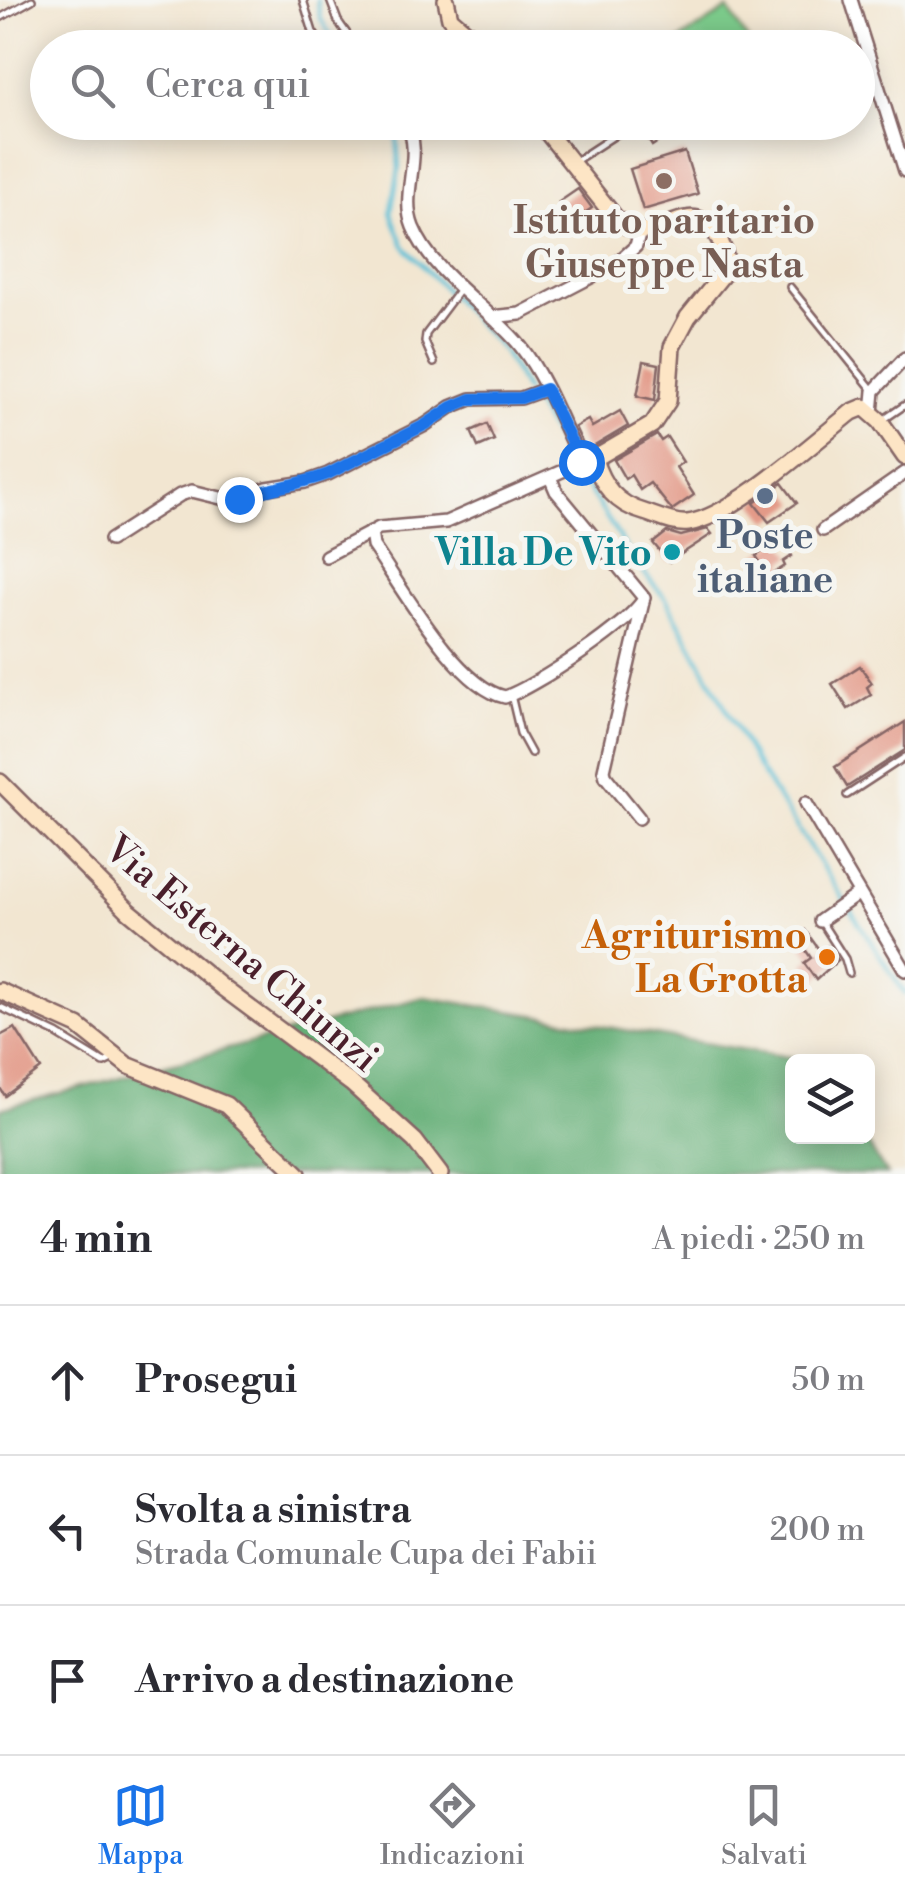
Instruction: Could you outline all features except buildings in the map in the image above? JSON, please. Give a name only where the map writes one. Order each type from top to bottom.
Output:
[{"type":"main road","points":[[446,0],[450,18],[464,30]]},
{"type":"main road","points":[[553,140],[617,220],[650,232],[687,218],[700,220],[726,252],[727,270],[688,317],[672,347],[668,401],[652,425],[588,461],[614,497],[637,510],[683,524],[705,519],[744,495],[852,412],[872,414],[905,457]]},
{"type":"main road","name":"Via Esterna Chiunzi","points":[[0,782],[130,911],[223,988],[352,1084],[415,1141],[440,1174]]},
{"type":"main road","points":[[0,992],[78,1026],[127,1066],[226,1105],[298,1174]]},
{"type":"street","points":[[851,0],[860,30]]},
{"type":"street","points":[[875,76],[905,171]]},
{"type":"street","points":[[326,556],[379,528],[446,522],[588,461],[520,345],[458,291],[412,226],[407,198],[414,140]]},
{"type":"street","points":[[492,317],[520,314],[616,264],[636,246],[640,230]]},
{"type":"street","points":[[872,414],[874,391],[905,358]]},
{"type":"street","points":[[110,540],[180,495],[192,492],[233,500],[267,488],[305,482],[409,434],[471,399],[521,398],[546,389]]},
{"type":"street","points":[[823,530],[905,472]]},
{"type":"street","points":[[550,477],[556,491],[642,602]]},
{"type":"street","points":[[371,532],[372,546],[450,656],[491,694],[512,695],[568,660],[642,602]]},
{"type":"street","points":[[639,818],[604,770],[642,602]]},
{"type":"street","points":[[806,803],[905,970]]},
{"type":"street","points":[[820,920],[858,894]]},
{"type":"lane","points":[[0,18],[32,0]]},
{"type":"lane","points":[[304,0],[312,30]]},
{"type":"lane","points":[[330,0],[344,30]]},
{"type":"lane","points":[[572,164],[608,140]]},
{"type":"lane","points":[[790,287],[874,391]]},
{"type":"lane","points":[[434,363],[425,342],[426,334],[458,291]]},
{"type":"lane","points":[[872,414],[905,406]]},
{"type":"lane","points":[[512,695],[520,733],[530,753]]},
{"type":"lane","points":[[847,795],[905,757]]},
{"type":"lane","points":[[820,920],[846,959],[849,973]]},
{"type":"lane","points":[[0,1007],[57,1034],[104,1063],[116,1057]]},
{"type":"green space","points":[[728,9],[741,30],[695,30]]},
{"type":"green space","points":[[424,997],[785,1056],[785,1144],[868,1144],[887,1174],[0,1174],[0,1109]]},
{"type":"waterway","points":[[317,0],[320,18],[328,30]]},
{"type":"waterway","points":[[397,140],[399,169],[391,213],[404,246],[502,350],[526,391]]},
{"type":"waterway","points":[[531,399],[635,562],[666,599],[759,769],[905,994]]},
{"type":"place","name":"Istituto paritario Giuseppe Nasta","points":[[664,181]]},
{"type":"place","name":"Poste italiane","points":[[765,496]]},
{"type":"place","name":"Villa De Vito","points":[[672,552]]},
{"type":"place","name":"Agriturismo La Grotta","points":[[827,957]]},
{"type":"route","points":[[239,499],[267,488],[328,474],[471,399],[521,398],[546,389],[581,462]]}]
